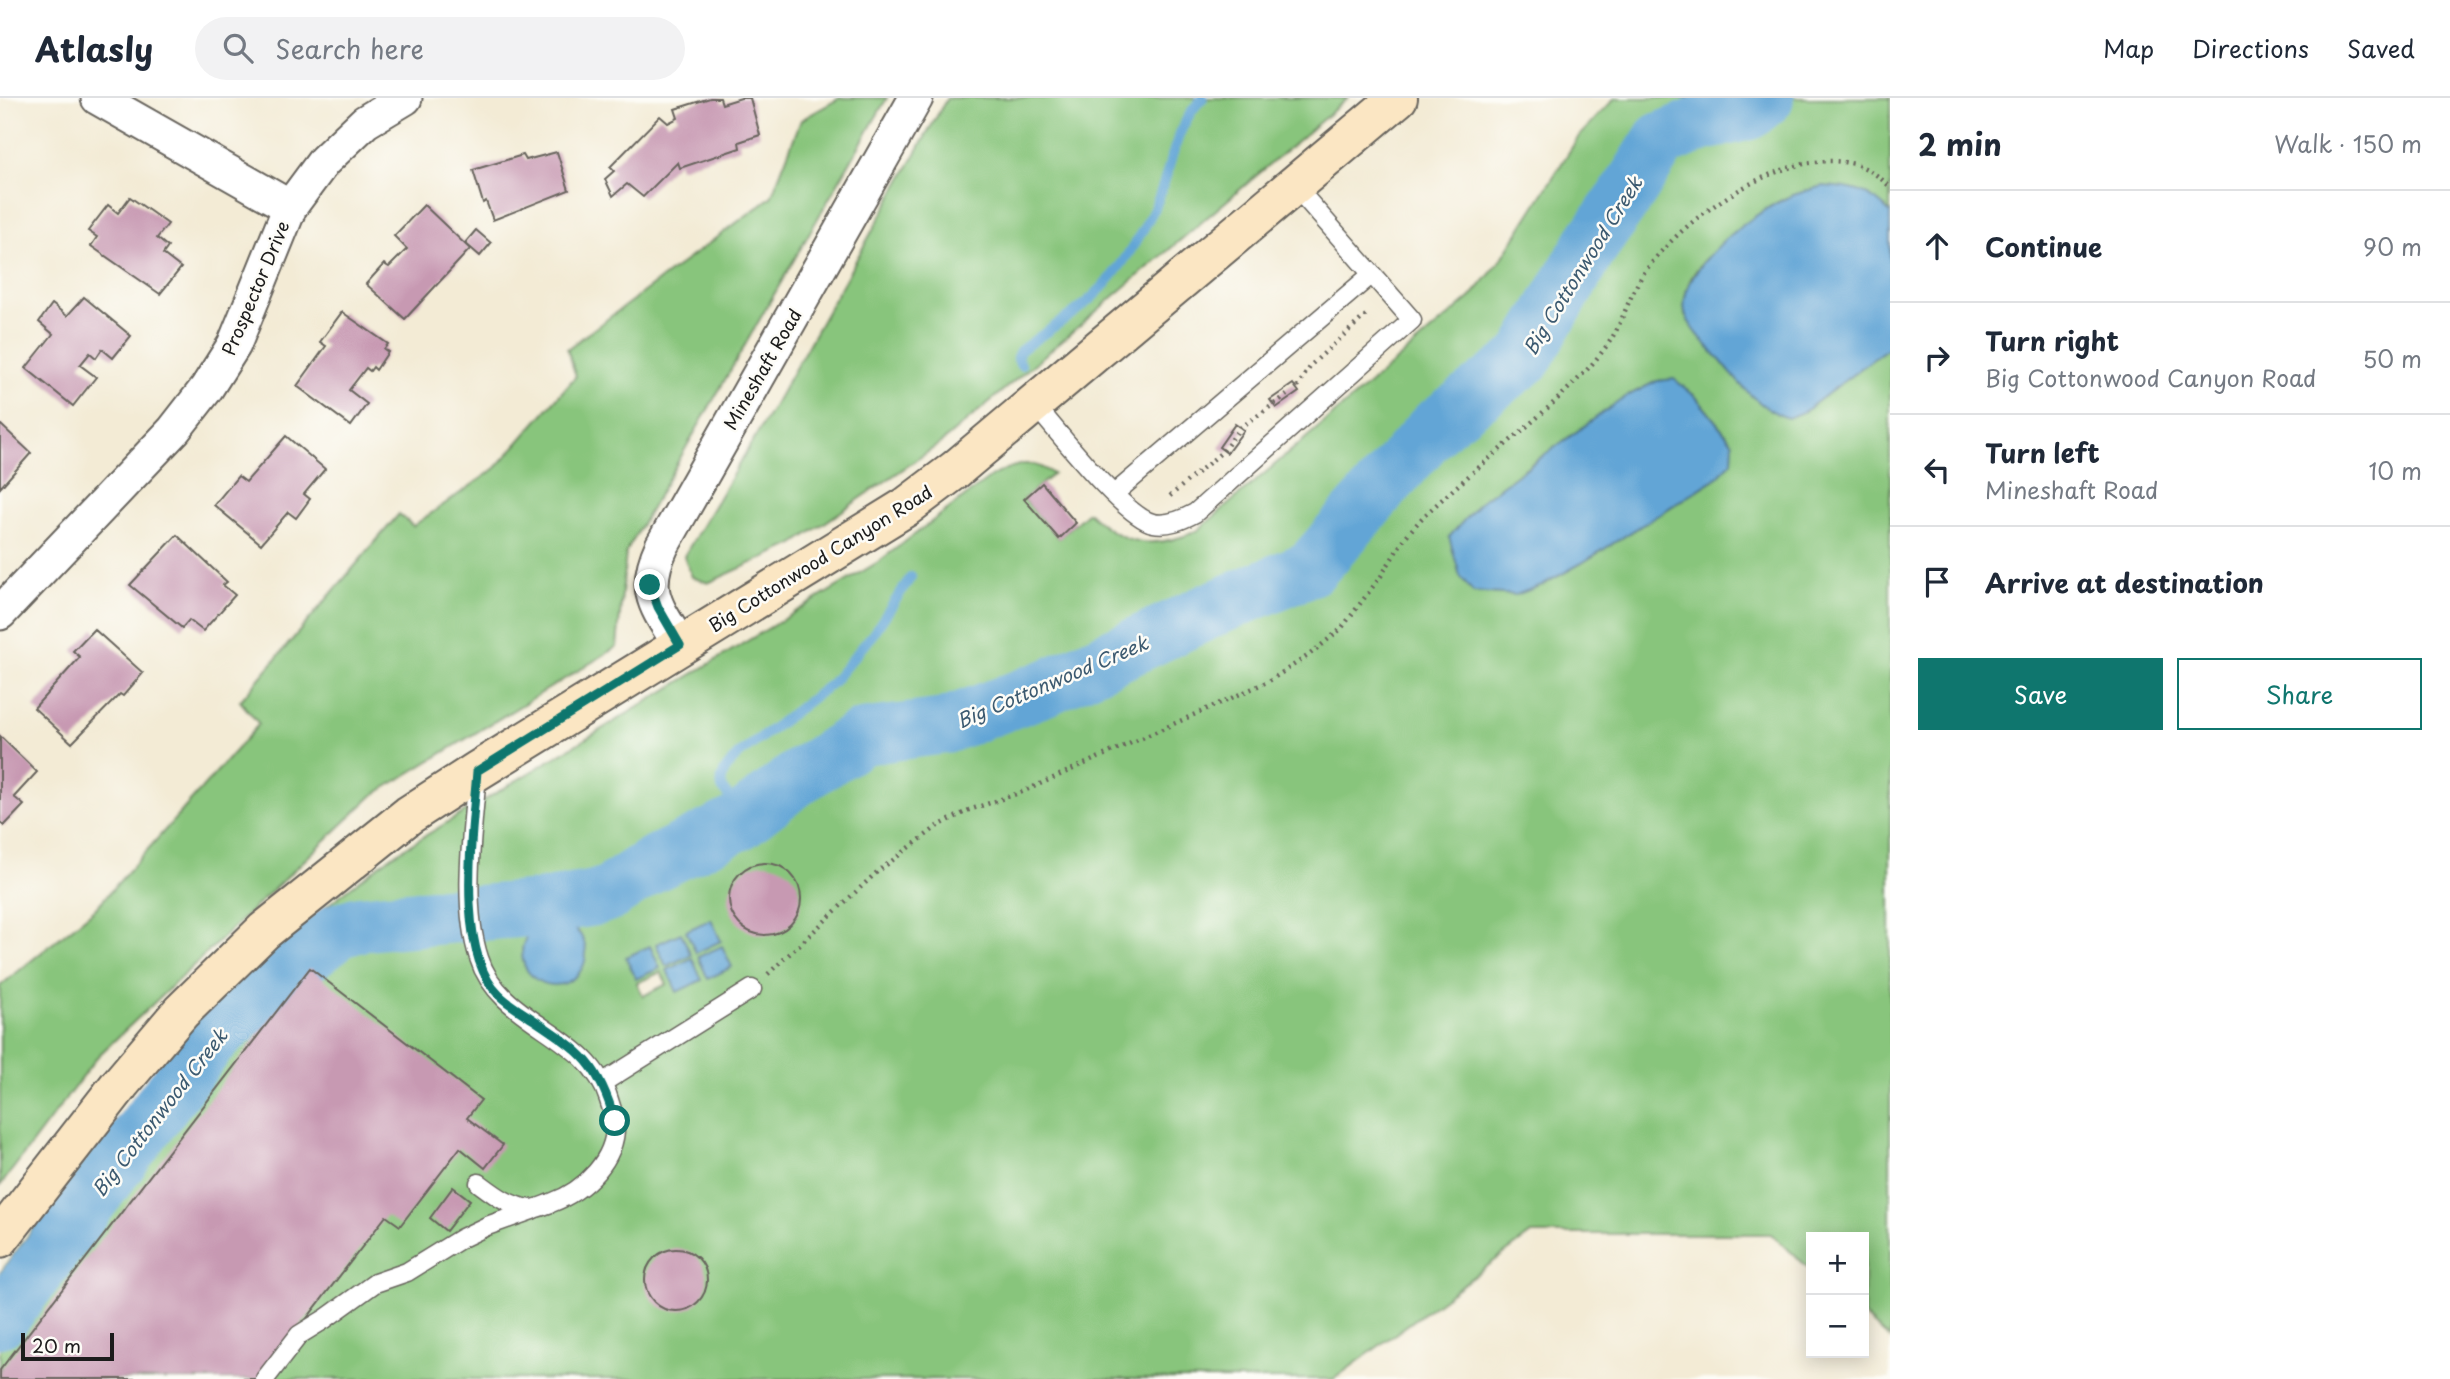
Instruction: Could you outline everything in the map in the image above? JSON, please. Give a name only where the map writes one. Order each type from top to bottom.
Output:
[{"type":"main road","name":"Big Cottonwood Canyon Road","points":[[0,1238],[120,1084],[181,1012],[264,931],[409,816],[477,771],[906,507],[955,470],[1398,98]]},
{"type":"street","points":[[98,98],[290,206]]},
{"type":"street","name":"Prospector Drive","points":[[0,614],[174,430],[206,389],[234,345],[290,206],[324,161],[365,121],[405,98]]},
{"type":"street","name":"Mineshaft Road","points":[[680,645],[658,607],[650,585],[652,566],[916,98]]},
{"type":"lane","points":[[1034,404],[1114,494],[1139,516],[1153,523],[1174,523],[1195,513],[1412,320],[1294,185]]},
{"type":"lane","points":[[1114,494],[1371,275]]},
{"type":"lane","points":[[265,1379],[299,1335],[325,1320],[375,1283],[407,1272],[487,1226],[568,1197],[594,1175],[611,1151],[615,1121],[598,1073],[578,1052],[499,995],[484,974],[474,942],[470,884],[477,771]]},
{"type":"lane","points":[[602,1083],[752,989]]},
{"type":"lane","points":[[479,1183],[503,1202],[533,1209]]},
{"type":"path","points":[[752,989],[877,872],[938,826],[969,810],[1022,792],[1269,681],[1309,655],[1341,629],[1406,537],[1422,519],[1584,373],[1614,334],[1638,283],[1650,265],[1686,228],[1712,208],[1755,182],[1784,169],[1824,161],[1851,163],[1875,173],[1890,187]]},
{"type":"path","points":[[1168,498],[1223,451],[1240,428],[1296,388],[1312,364],[1366,315]]},
{"type":"green space","points":[[840,98],[887,98],[626,552],[617,647],[372,796],[98,1056],[0,1186],[0,986],[95,909],[259,724],[240,701],[399,514],[413,526],[496,468],[576,376],[567,349],[771,197],[801,120]]},
{"type":"green space","points":[[947,98],[1348,98],[941,443],[794,544],[708,583],[692,577],[684,556],[779,397]]},
{"type":"green space","points":[[1615,98],[1890,98],[1890,213],[1885,207],[1820,198],[1795,196],[1779,202],[1752,219],[1700,266],[1687,289],[1685,316],[1805,411],[1890,346],[1890,1339],[1869,1320],[1869,1232],[1806,1232],[1806,1266],[1771,1234],[1531,1234],[1334,1379],[0,1379],[0,1273],[103,1135],[282,940],[390,857],[878,562],[992,476],[1009,468],[1030,464],[1053,474],[1024,499],[1059,538],[1088,512],[1114,532],[1139,541],[1166,541],[1197,531],[1471,297],[1499,263],[1579,136]],"holes":[[[1674,380],[1696,397],[1733,443],[1715,479],[1582,563],[1542,585],[1510,479],[1627,396],[1657,381]],[[578,931],[584,945],[585,957],[574,977],[553,984],[541,981],[529,972]],[[661,972],[667,984],[643,996],[637,983]]]},
{"type":"water","points":[[1822,186],[1859,191],[1875,199],[1890,213],[1890,346],[1805,411],[1788,418],[1767,408],[1750,394],[1700,337],[1685,313],[1685,296],[1705,261],[1739,228],[1776,204]]},
{"type":"water","points":[[1674,379],[1696,397],[1733,443],[1732,462],[1715,479],[1582,563],[1542,585],[1516,595],[1473,592],[1460,576],[1449,537],[1481,501],[1627,396],[1657,381]]},
{"type":"water","points":[[711,919],[721,941],[696,953],[686,931]]},
{"type":"water","points":[[554,921],[572,927],[580,935],[586,953],[580,971],[572,979],[554,985],[536,979],[528,971],[522,953],[528,935],[536,927]]},
{"type":"water","points":[[681,933],[691,955],[666,966],[656,944]]},
{"type":"water","points":[[650,946],[660,968],[636,979],[626,957]]},
{"type":"water","points":[[722,946],[732,967],[708,979],[698,957]]},
{"type":"water","points":[[692,958],[702,980],[677,992],[667,970]]},
{"type":"building","points":[[710,98],[720,98],[722,104],[750,98],[760,135],[739,142],[740,148],[680,168],[678,162],[643,197],[627,184],[613,196],[605,179],[614,171],[610,167],[660,116],[668,123],[678,118],[675,109]]},
{"type":"building","points":[[557,152],[569,190],[493,220],[486,201],[483,203],[473,170],[523,155],[526,160]]},
{"type":"building","points":[[130,197],[168,224],[157,238],[168,247],[163,254],[181,268],[160,294],[91,246],[97,237],[88,231],[108,205],[118,213]]},
{"type":"building","points":[[424,205],[470,249],[405,319],[366,284],[384,264],[389,267],[407,249],[394,236]]},
{"type":"building","points":[[476,230],[491,243],[480,256],[465,243]]},
{"type":"building","points":[[84,297],[131,336],[113,358],[102,349],[96,358],[90,353],[80,365],[96,377],[73,406],[26,368],[53,334],[39,322],[52,304],[67,316]]},
{"type":"building","points":[[342,312],[388,344],[384,349],[388,352],[376,370],[373,367],[370,371],[366,368],[349,390],[367,404],[351,426],[297,386],[326,346],[320,342]]},
{"type":"building","points":[[1293,384],[1299,392],[1276,408],[1270,400]]},
{"type":"building","points":[[0,424],[31,453],[0,488]]},
{"type":"building","points":[[1235,424],[1244,430],[1227,453],[1219,447]]},
{"type":"building","points":[[286,436],[325,469],[304,494],[310,499],[296,518],[288,512],[261,544],[214,505],[238,476],[246,482]]},
{"type":"building","points":[[1042,483],[1076,523],[1059,539],[1024,499]]},
{"type":"building","points":[[177,535],[227,582],[223,585],[235,595],[203,631],[189,620],[182,628],[130,585]]},
{"type":"building","points":[[94,629],[143,673],[123,696],[120,694],[72,743],[34,708],[80,657],[73,651]]},
{"type":"building","points":[[0,736],[37,772],[14,797],[24,805],[4,826],[0,822]]},
{"type":"building","points":[[765,863],[785,869],[795,879],[801,899],[795,919],[785,929],[765,935],[745,929],[735,919],[729,899],[735,879],[745,869]]},
{"type":"building","points":[[310,968],[481,1100],[467,1118],[503,1145],[485,1168],[460,1148],[400,1226],[386,1216],[260,1379],[0,1379],[0,1370]]},
{"type":"building","points":[[453,1187],[470,1200],[446,1231],[430,1218]]},
{"type":"building","points":[[676,1249],[698,1258],[707,1280],[698,1302],[676,1311],[654,1302],[645,1280],[654,1258]]},
{"type":"waterway","points":[[1021,365],[1017,357],[1020,351],[1093,297],[1122,263],[1154,209],[1185,122],[1203,98]]},
{"type":"waterway","name":"Big Cottonwood Creek","points":[[0,1320],[209,1042],[272,982],[338,931],[359,924],[529,909],[610,893],[652,865],[740,822],[799,777],[862,737],[945,726],[1048,687],[1211,610],[1311,568],[1435,427],[1524,359],[1592,244],[1661,140],[1700,124],[1749,112],[1766,98]]},
{"type":"waterway","points":[[745,818],[722,788],[723,774],[737,756],[832,683],[873,634],[911,577]]},
{"type":"route","points":[[615,1121],[598,1073],[578,1052],[499,995],[484,974],[474,942],[470,884],[477,771],[680,645],[658,607],[650,585]]}]
